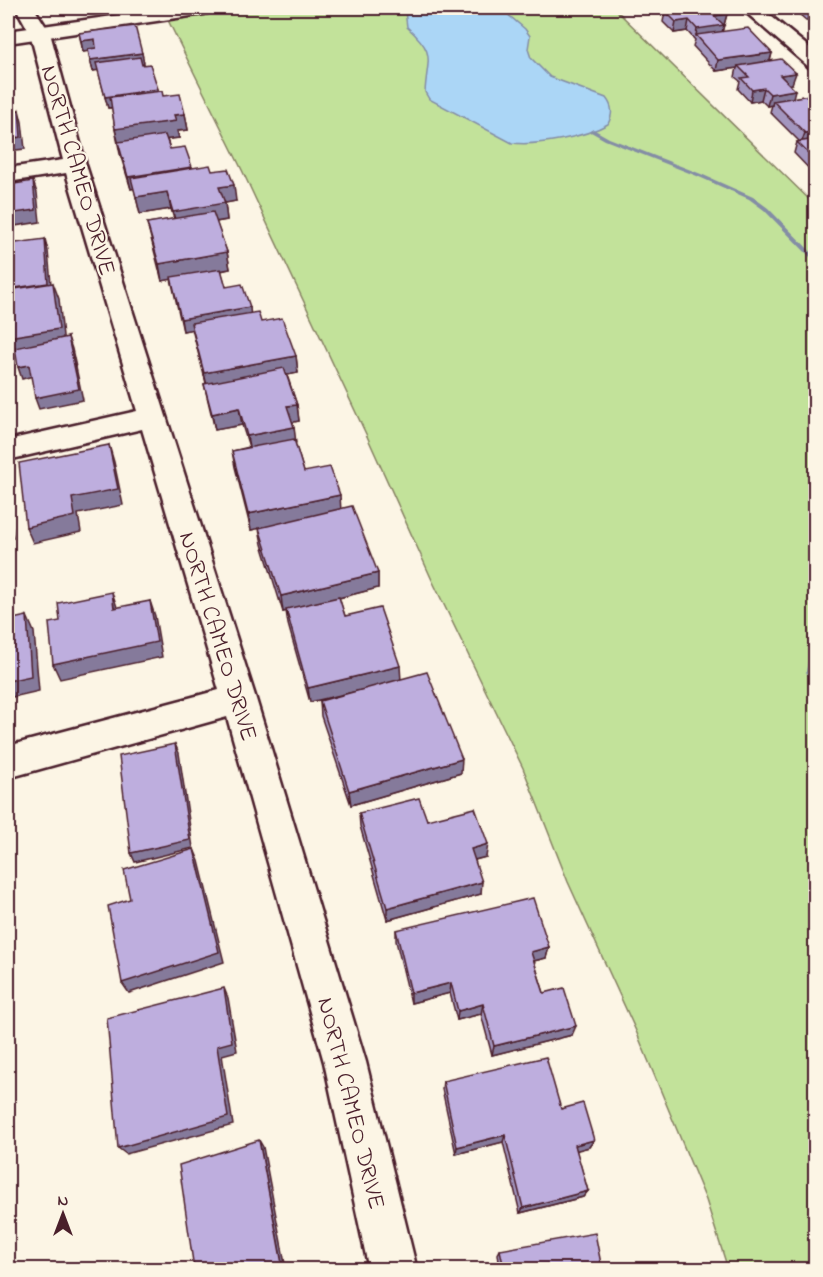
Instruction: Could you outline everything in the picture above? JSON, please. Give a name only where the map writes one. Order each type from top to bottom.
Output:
[{"type":"street","points":[[8,37],[32,20],[204,8]]},
{"type":"street","points":[[750,8],[816,63]]},
{"type":"street","name":"NORTH CAMEO DRIVE","points":[[32,20],[238,699],[345,1062],[393,1269]]},
{"type":"street","points":[[795,45],[816,41]]},
{"type":"street","points":[[8,175],[75,165]]},
{"type":"street","points":[[8,450],[151,417]]},
{"type":"street","points":[[8,762],[238,699]]},
{"type":"green space","points":[[162,8],[614,8],[815,205],[815,1269],[728,1269],[706,1200],[636,1031],[568,882],[523,768],[432,580],[242,170]]},
{"type":"water","points":[[407,8],[500,8],[525,29],[530,36],[528,49],[531,58],[550,77],[606,98],[612,111],[608,124],[561,140],[512,143],[429,99],[425,92],[428,57],[423,44],[407,27],[405,11]]},
{"type":"building","points":[[675,8],[720,8],[727,14],[714,16],[724,25],[697,29],[689,20],[676,22],[665,11]]},
{"type":"building","points":[[135,26],[142,53],[90,60],[88,49],[96,48],[95,39],[81,41],[79,33]]},
{"type":"building","points":[[748,28],[772,53],[718,60],[696,35]]},
{"type":"building","points":[[140,57],[142,65],[150,64],[158,89],[105,97],[96,63]]},
{"type":"building","points":[[781,59],[796,73],[780,75],[795,90],[770,94],[764,88],[752,90],[741,78],[749,77],[738,66]]},
{"type":"building","points":[[162,91],[163,96],[180,94],[185,114],[174,115],[176,121],[115,129],[110,97]]},
{"type":"building","points":[[816,94],[816,131],[805,133],[773,101]]},
{"type":"building","points":[[19,110],[21,137],[8,139],[8,112]]},
{"type":"building","points":[[165,135],[170,149],[185,147],[192,167],[128,177],[118,142]]},
{"type":"building","points":[[816,139],[816,161],[797,142]]},
{"type":"building","points":[[210,165],[212,171],[228,169],[234,185],[219,187],[225,203],[173,212],[167,192],[136,197],[131,178]]},
{"type":"building","points":[[33,181],[36,210],[8,214],[8,185]]},
{"type":"building","points":[[213,212],[227,252],[159,264],[147,223]]},
{"type":"building","points":[[45,239],[48,283],[8,289],[8,244]]},
{"type":"building","points":[[221,269],[226,287],[242,284],[250,307],[181,319],[171,277]]},
{"type":"building","points":[[53,283],[59,329],[8,337],[8,290]]},
{"type":"building","points":[[258,312],[261,322],[282,318],[296,356],[204,373],[191,323]]},
{"type":"building","points":[[68,337],[79,389],[35,398],[29,365],[18,367],[15,348]]},
{"type":"building","points":[[284,368],[297,405],[287,406],[294,427],[247,436],[239,408],[212,414],[204,384]]},
{"type":"building","points":[[294,439],[304,472],[330,467],[340,495],[248,514],[232,451]]},
{"type":"building","points":[[109,445],[118,489],[72,498],[75,516],[26,527],[19,463]]},
{"type":"building","points":[[352,506],[378,573],[281,596],[259,528]]},
{"type":"building","points":[[112,592],[114,608],[150,601],[157,642],[53,664],[49,623],[60,621],[58,603]]},
{"type":"building","points":[[339,597],[345,616],[380,608],[400,666],[308,688],[286,609]]},
{"type":"building","points":[[27,616],[31,676],[8,681],[8,620]]},
{"type":"building","points":[[427,672],[462,759],[349,791],[320,701]]},
{"type":"building","points":[[175,744],[190,840],[131,853],[119,756]]},
{"type":"building","points":[[419,798],[427,820],[475,808],[488,844],[471,849],[482,882],[387,908],[359,813]]},
{"type":"building","points":[[194,849],[219,952],[122,983],[108,906],[130,899],[124,870]]},
{"type":"building","points":[[533,898],[549,947],[531,952],[544,993],[564,988],[576,1026],[494,1046],[483,1004],[458,1011],[451,983],[411,993],[396,930]]},
{"type":"building","points":[[224,988],[232,1042],[217,1046],[228,1117],[118,1148],[107,1018]]},
{"type":"building","points":[[546,1057],[561,1109],[583,1103],[594,1140],[575,1145],[588,1191],[523,1208],[505,1135],[457,1147],[443,1081]]},
{"type":"building","points":[[259,1140],[283,1269],[194,1269],[179,1165]]},
{"type":"building","points":[[595,1233],[602,1269],[504,1269],[500,1250]]},
{"type":"waterway","points":[[593,131],[607,139],[751,198],[766,209],[816,261]]},
{"type":"waterway","points":[[816,637],[811,672],[816,682]]}]
